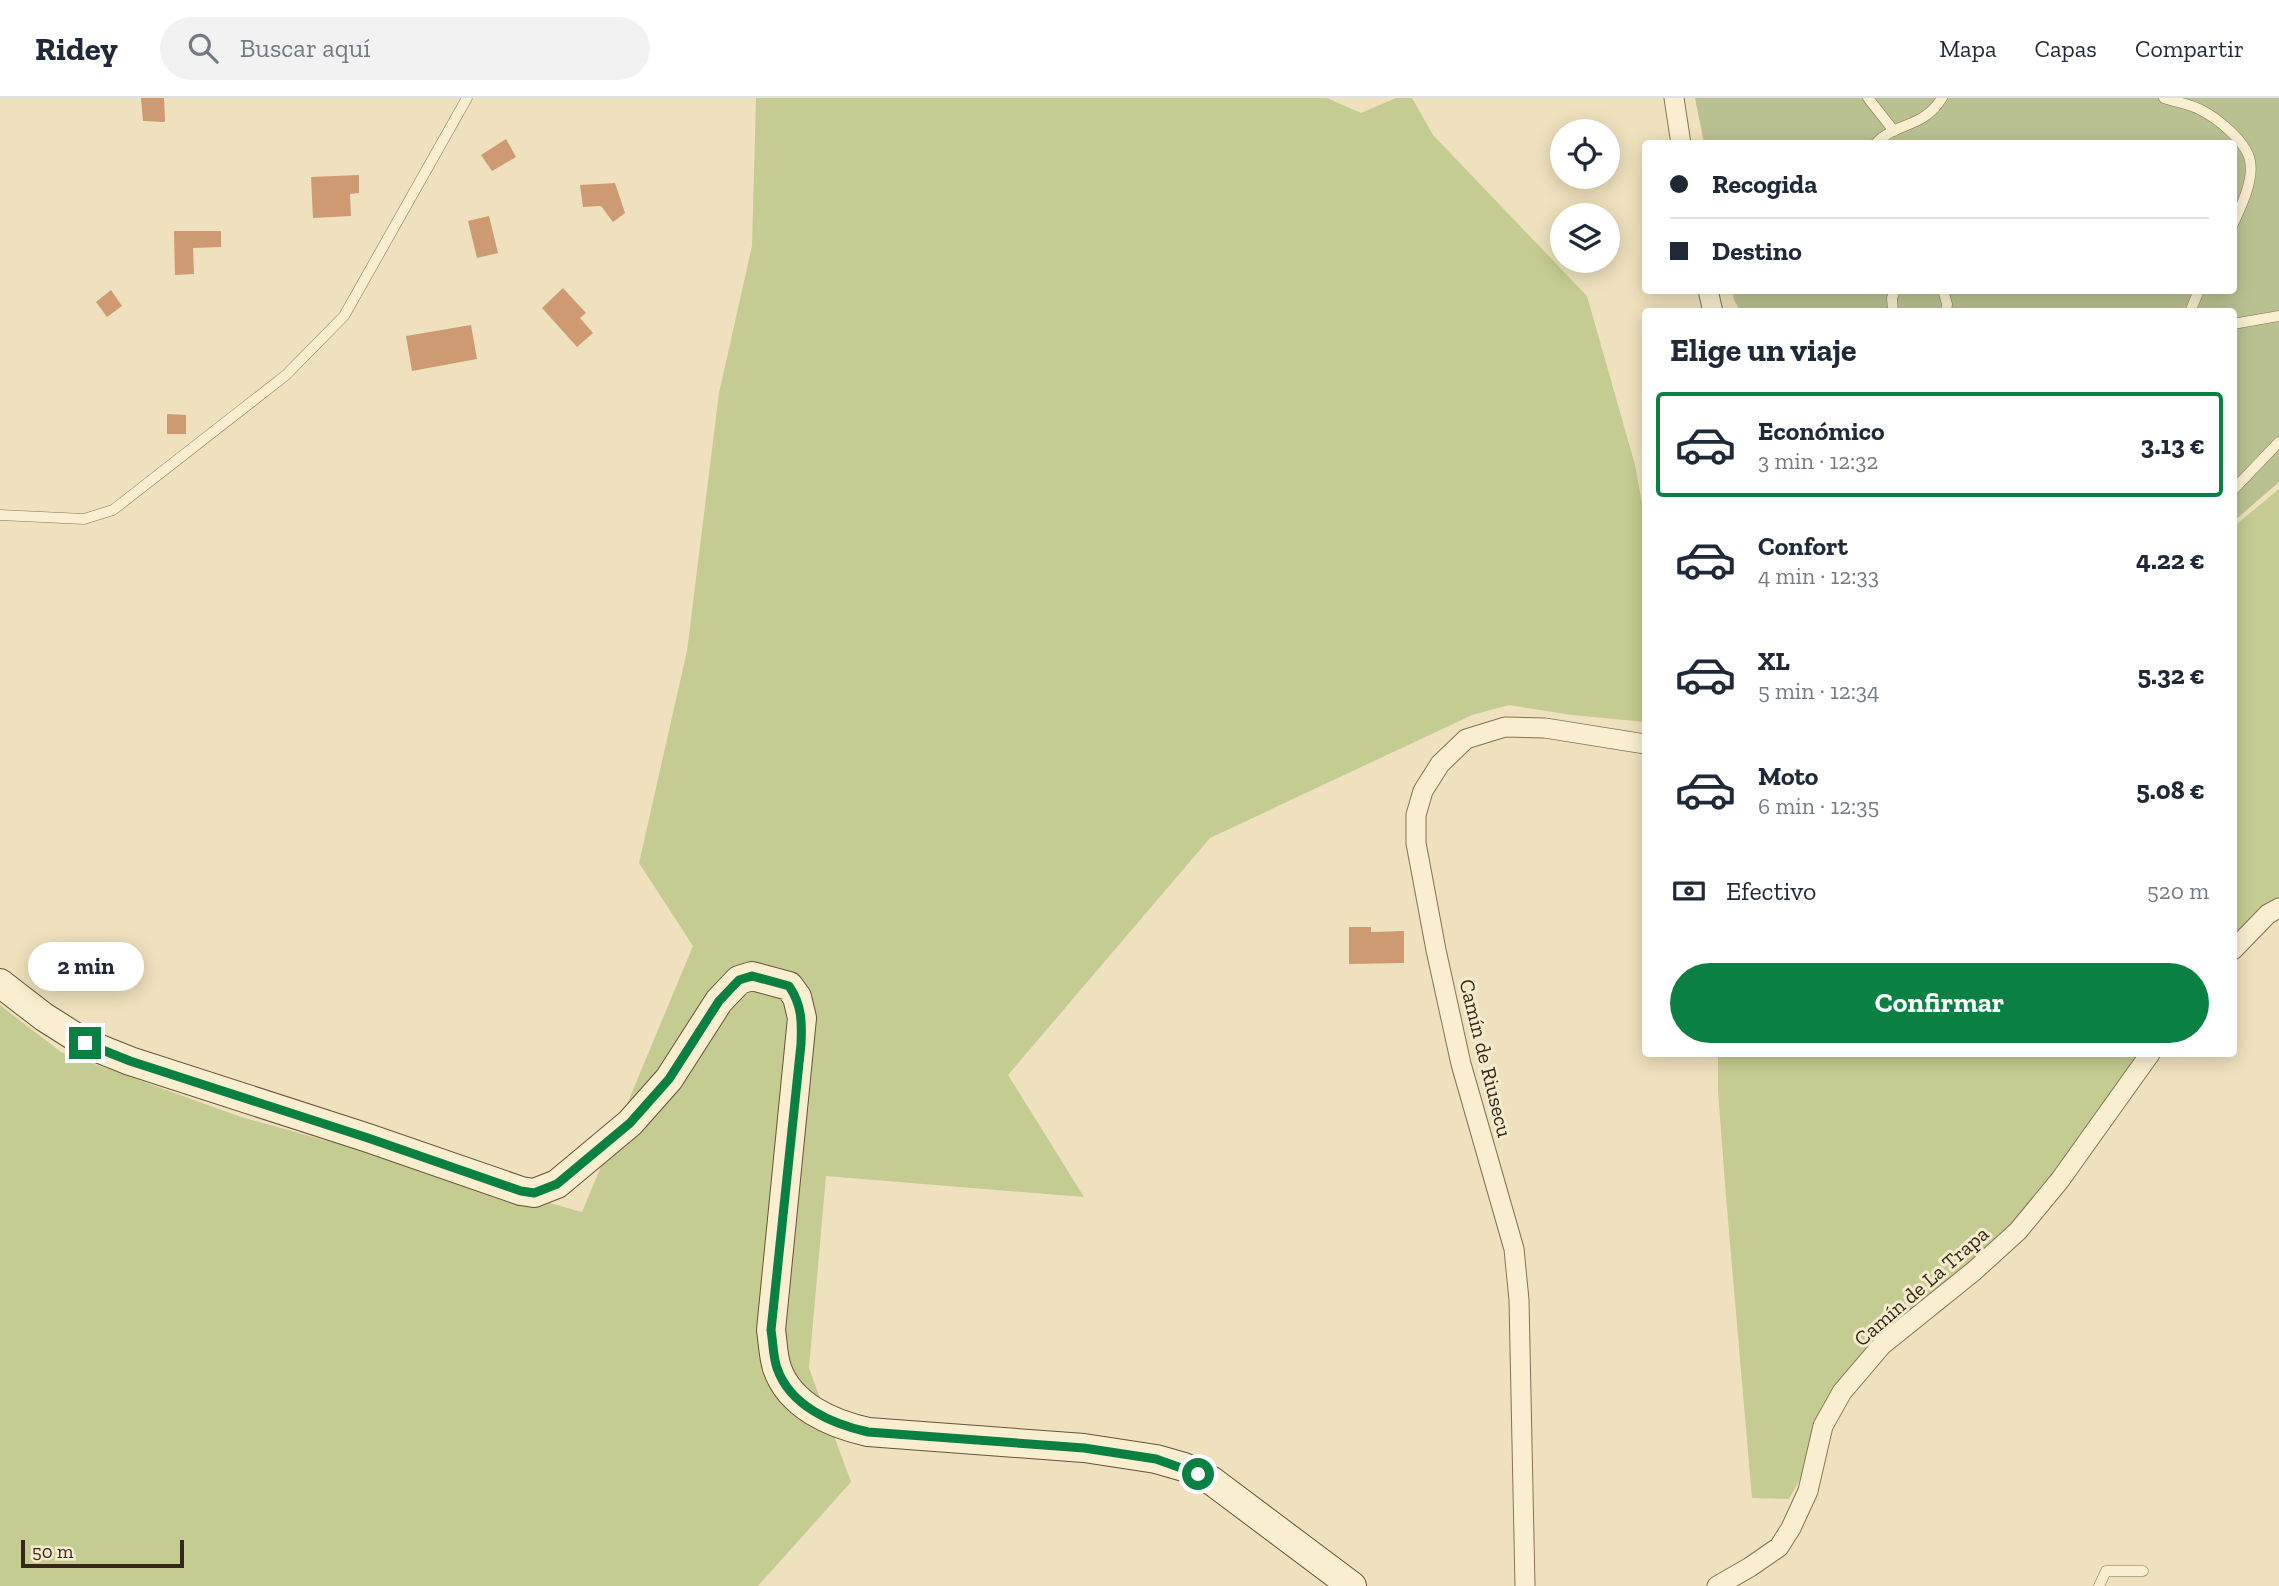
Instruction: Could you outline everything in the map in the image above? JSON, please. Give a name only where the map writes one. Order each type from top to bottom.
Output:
[{"type":"street","points":[[1674,98],[1680,140]]},
{"type":"street","name":"Camín de Riusecu","points":[[1525,1586],[1519,1300],[1514,1249],[1461,1064],[1438,963],[1416,842],[1416,814],[1423,791],[1440,764],[1466,740],[1505,727],[1545,728],[1642,744]]},
{"type":"street","points":[[2237,946],[2268,914],[2279,908]]},
{"type":"street","points":[[0,984],[85,1043],[130,1061],[521,1191],[534,1193],[557,1184],[630,1123],[669,1079],[719,1001],[739,980],[752,976],[789,986],[797,997],[802,1017],[801,1044],[771,1330],[777,1368],[793,1394],[814,1411],[843,1426],[868,1432],[1084,1448],[1156,1459],[1184,1467],[1212,1481],[1352,1586]]},
{"type":"street","name":"Camín de La Trapa","points":[[1717,1586],[1779,1547],[1808,1491],[1823,1426],[1842,1392],[1882,1345],[1975,1271],[2018,1231],[2060,1180],[2148,1057]]},
{"type":"lane","points":[[0,515],[84,519],[113,510],[286,375],[344,316],[467,98]]},
{"type":"lane","points":[[1868,98],[1894,131]]},
{"type":"lane","points":[[1881,140],[1894,131],[1916,123],[1935,108],[1942,98]]},
{"type":"lane","points":[[2164,98],[2201,110],[2230,131],[2243,146],[2250,161],[2249,177],[2237,212]]},
{"type":"lane","points":[[2237,323],[2279,316]]},
{"type":"lane","points":[[2237,486],[2279,442]]},
{"type":"lane","points":[[2099,1586],[2106,1571],[2143,1571]]},
{"type":"green space","points":[[756,98],[1327,98],[1361,113],[1396,98],[1412,98],[1433,135],[1550,257],[1550,273],[1565,273],[1587,296],[1635,465],[1642,503],[1642,722],[1509,705],[1472,715],[1210,838],[1008,1075],[1084,1197],[826,1176],[809,1368],[851,1482],[758,1586],[0,1586],[0,1005],[61,1052],[241,1117],[582,1212],[693,946],[639,863],[687,651],[719,393],[752,246]]},
{"type":"green space","points":[[1695,98],[2279,98],[2279,482],[2237,519],[2237,308],[1739,308],[1733,294],[2237,294],[2237,140],[1703,140]]},
{"type":"green space","points":[[2279,489],[2279,905],[2237,941],[2237,524]]},
{"type":"green space","points":[[1718,1057],[2143,1057],[2025,1213],[1876,1343],[1789,1499],[1752,1498],[1718,1091]]},
{"type":"building","points":[[141,98],[164,98],[165,122],[143,121]]},
{"type":"building","points":[[506,139],[516,157],[492,171],[481,155]]},
{"type":"building","points":[[359,175],[359,193],[350,194],[351,216],[313,218],[311,177]]},
{"type":"building","points":[[615,183],[625,213],[613,222],[601,206],[583,207],[580,185]]},
{"type":"building","points":[[489,216],[498,253],[477,258],[468,221]]},
{"type":"building","points":[[174,231],[221,231],[221,247],[193,248],[194,274],[175,275]]},
{"type":"building","points":[[563,288],[586,313],[580,318],[593,333],[577,347],[542,308]]},
{"type":"building","points":[[111,290],[122,306],[107,317],[96,302]]},
{"type":"building","points":[[471,325],[477,359],[412,371],[406,336]]},
{"type":"building","points":[[167,414],[186,415],[186,434],[167,434]]},
{"type":"building","points":[[1349,927],[1371,927],[1371,932],[1404,931],[1404,963],[1349,964]]},
{"type":"route","points":[[85,1043],[130,1061],[521,1191],[534,1193],[557,1184],[630,1123],[669,1079],[719,1001],[739,980],[752,976],[789,986],[797,997],[802,1017],[801,1044],[771,1330],[777,1368],[793,1394],[814,1411],[843,1426],[868,1432],[1084,1448],[1156,1459],[1198,1474]]}]
